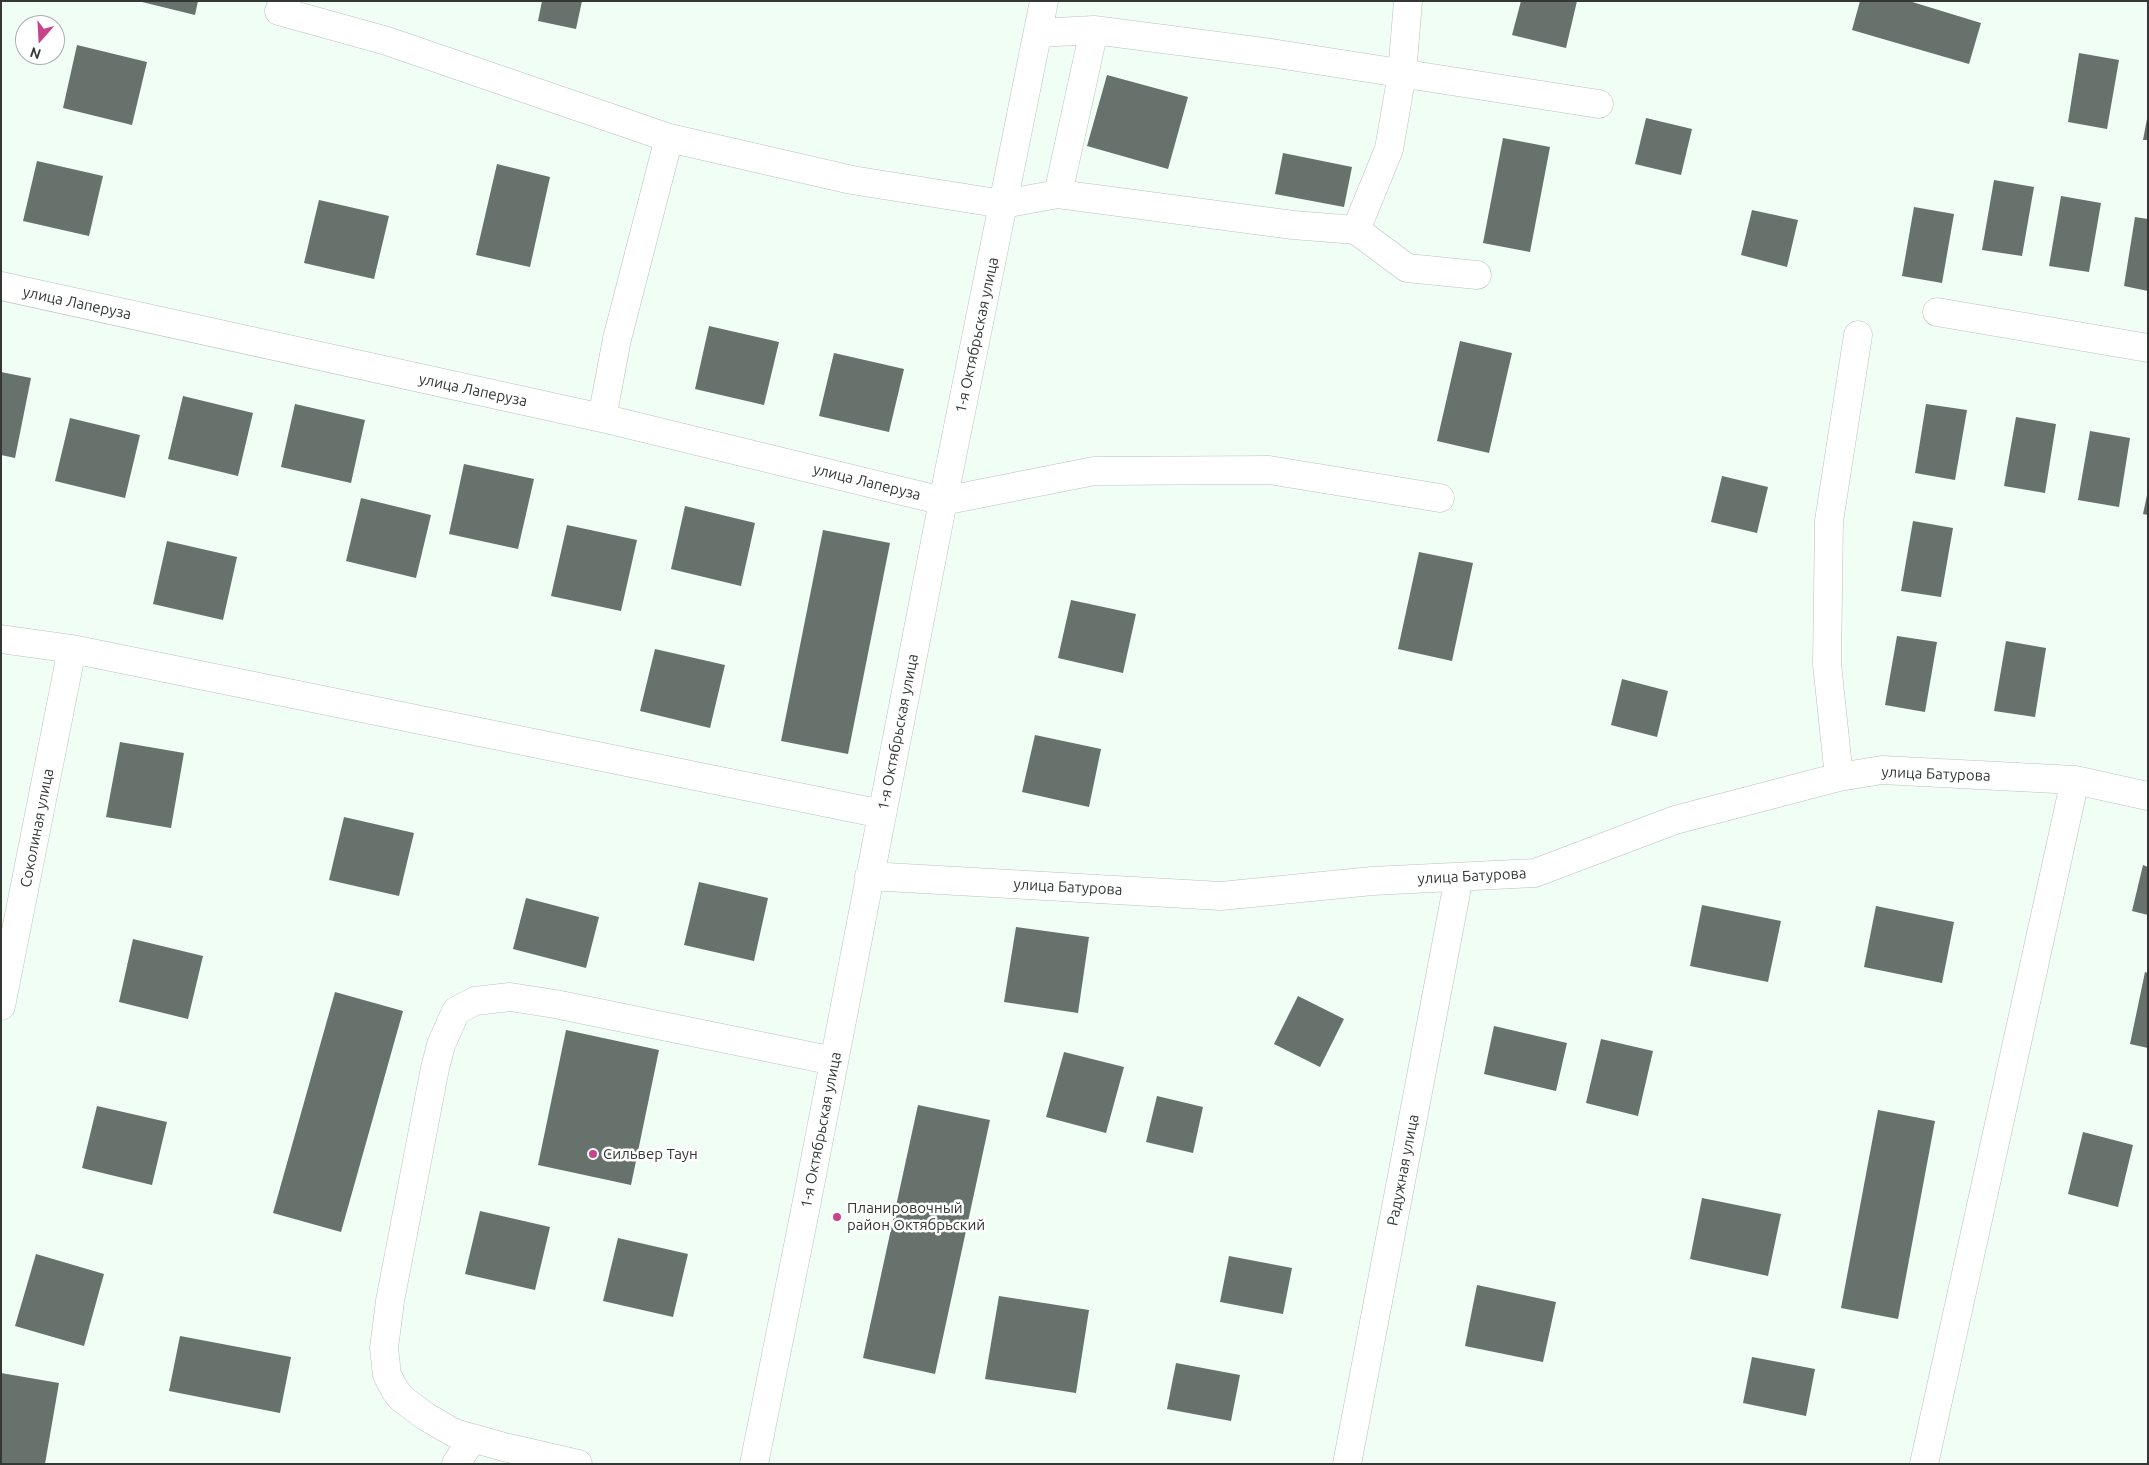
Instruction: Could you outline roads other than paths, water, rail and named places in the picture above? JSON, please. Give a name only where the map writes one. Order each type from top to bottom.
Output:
[{"type":"street","name":"1-я Октябрьская улица","points":[[754,1464],[943,501],[1044,1]]},
{"type":"street","points":[[1356,230],[1389,149],[1402,74],[1408,1]]},
{"type":"street","points":[[279,11],[387,41],[669,138],[852,180],[1003,204],[1058,194],[1293,225],[1356,230],[1407,268],[1477,275]]},
{"type":"street","points":[[1058,194],[1094,30]]},
{"type":"street","points":[[1038,33],[1094,30],[1271,53],[1599,104]]},
{"type":"street","points":[[602,418],[617,339],[669,138]]},
{"type":"street","name":"улица Лаперуза","points":[[1,286],[602,418],[943,501]]},
{"type":"street","points":[[1937,312],[2148,348]]},
{"type":"street","points":[[1839,777],[1827,664],[1829,520],[1858,335]]},
{"type":"street","points":[[943,501],[1094,471],[1259,470],[1269,470],[1440,498]]},
{"type":"street","points":[[1,639],[72,649],[882,814]]},
{"type":"street","name":"Соколиная улица","points":[[1,1006],[72,649]]},
{"type":"street","name":"улица Батурова","points":[[869,876],[1221,896],[1372,882],[1535,873],[1675,820],[1839,777],[1882,770],[2075,780],[2148,796]]},
{"type":"street","points":[[1924,1464],[2075,780]]},
{"type":"street","name":"Радужная улица","points":[[1347,1464],[1459,877]]},
{"type":"street","points":[[578,1464],[454,1433],[401,1398],[387,1375],[384,1348],[390,1301],[435,1068],[441,1045],[456,1011],[475,1001],[510,997],[555,1004],[834,1061]]},
{"type":"street","points":[[456,1464],[472,1439]]},
{"type":"place","name":"Сильвер Таун","points":[[593,1154]]},
{"type":"place","name":"Планировочный район Октябрьский","points":[[837,1217]]}]
